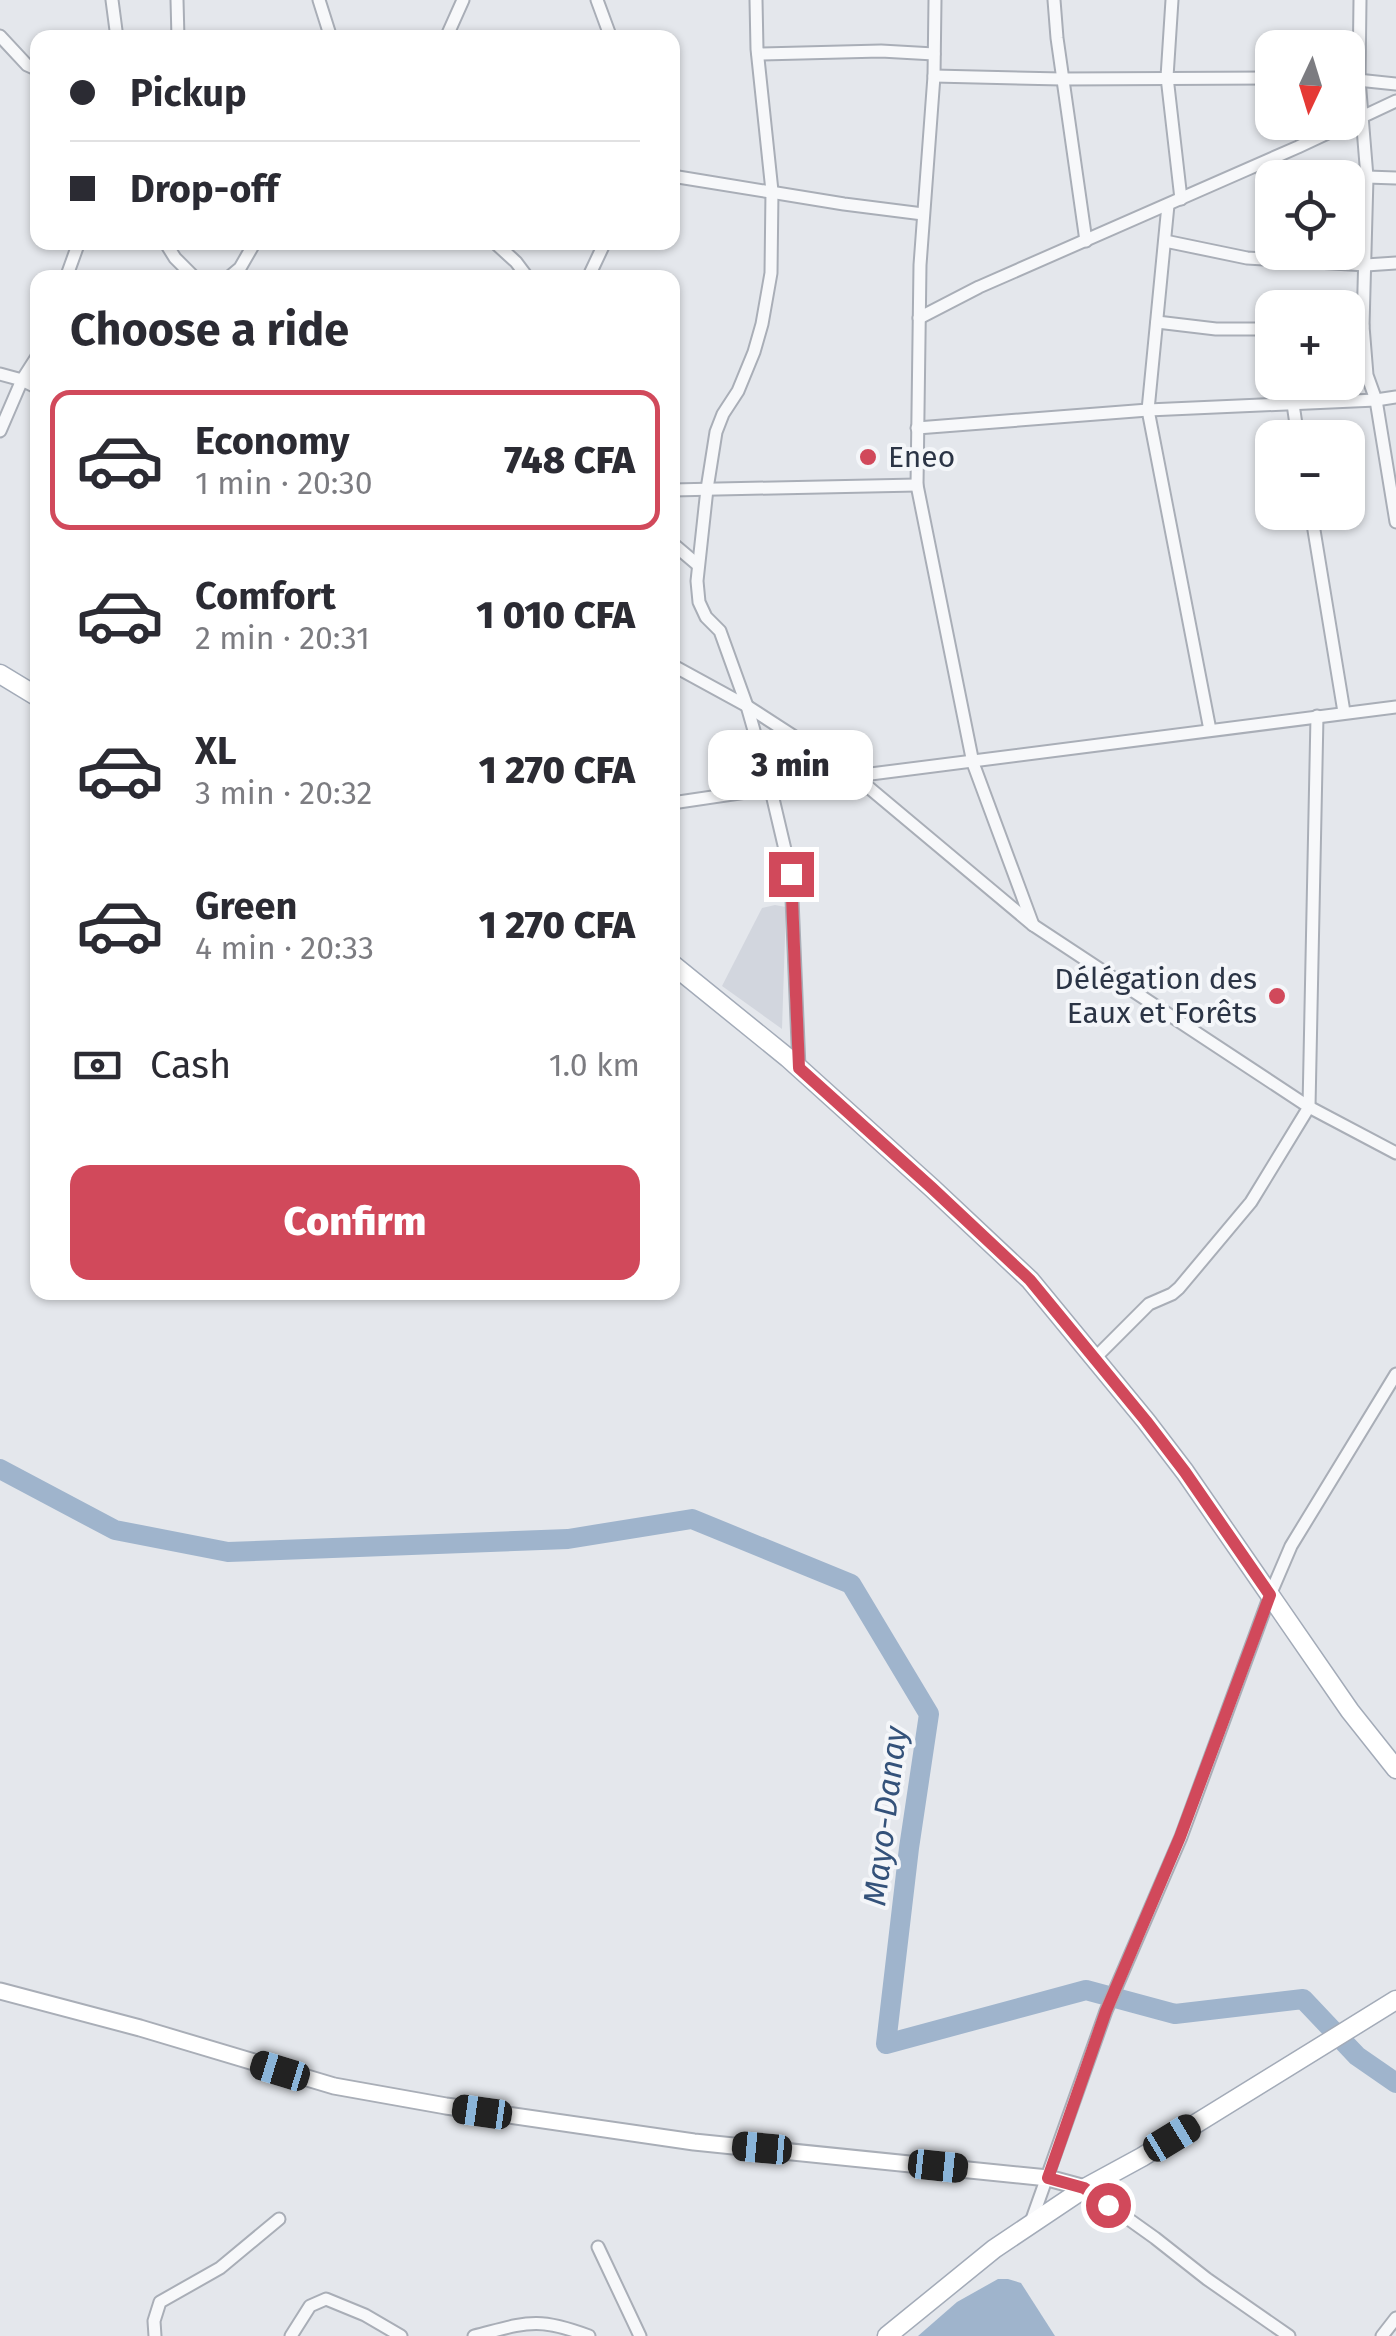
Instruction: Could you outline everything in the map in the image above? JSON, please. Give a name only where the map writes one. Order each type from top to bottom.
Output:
[{"type":"main road","points":[[0,674],[30,692]]},
{"type":"main road","points":[[680,971],[799,1068],[1030,1280],[1185,1472],[1350,1711],[1396,1769]]},
{"type":"main road","points":[[0,1991],[334,2086],[694,2142],[1048,2178],[1084,2188]]},
{"type":"main road","points":[[887,2336],[994,2249],[1084,2188],[1142,2157],[1396,2000]]},
{"type":"street","points":[[112,0],[117,30]]},
{"type":"street","points":[[177,0],[178,30]]},
{"type":"street","points":[[319,0],[328,30]]},
{"type":"street","points":[[450,30],[463,0]]},
{"type":"street","points":[[597,0],[609,30]]},
{"type":"street","points":[[756,0],[772,191],[771,274],[762,324],[743,378],[716,432],[698,565],[699,602],[706,618],[720,631],[747,706],[791,874],[799,1068]]},
{"type":"street","points":[[935,0],[919,318],[917,485],[973,763],[1033,925]]},
{"type":"street","points":[[1054,0],[1086,241]]},
{"type":"street","points":[[1172,0],[1168,77],[1180,200]]},
{"type":"street","points":[[1357,30],[1360,0]]},
{"type":"street","points":[[0,36],[30,66]]},
{"type":"street","points":[[758,54],[934,54]]},
{"type":"street","points":[[934,76],[1255,78]]},
{"type":"street","points":[[1365,80],[1396,84]]},
{"type":"street","points":[[1365,114],[1396,101]]},
{"type":"street","points":[[1365,135],[1365,290]]},
{"type":"street","points":[[919,318],[979,287],[1314,140]]},
{"type":"street","points":[[680,177],[924,214]]},
{"type":"street","points":[[1367,178],[1396,178]]},
{"type":"street","points":[[1168,205],[1148,410],[1210,730]]},
{"type":"street","points":[[1165,240],[1247,258],[1366,265],[1396,263]]},
{"type":"street","points":[[170,250],[187,270]]},
{"type":"street","points":[[503,250],[522,270]]},
{"type":"street","points":[[1157,322],[1255,329]]},
{"type":"street","points":[[1365,350],[1396,522]]},
{"type":"street","points":[[0,431],[30,367]]},
{"type":"street","points":[[0,374],[30,384]]},
{"type":"street","points":[[916,428],[1148,410],[1396,398]]},
{"type":"street","points":[[1293,404],[1295,420]]},
{"type":"street","points":[[680,490],[917,485]]},
{"type":"street","points":[[1315,530],[1344,712]]},
{"type":"street","points":[[680,549],[698,565]]},
{"type":"street","points":[[680,669],[747,706],[855,776],[1033,925],[1309,1107],[1396,1153]]},
{"type":"street","points":[[680,802],[1396,707]]},
{"type":"street","points":[[1095,1358],[1149,1304],[1179,1288],[1251,1202],[1309,1107],[1317,716]]},
{"type":"street","points":[[1030,2226],[1106,2011],[1180,1837],[1270,1595],[1302,1526],[1396,1374]]},
{"type":"street","points":[[1375,1408],[1396,1392]]},
{"type":"street","points":[[1084,2188],[1289,2336]]},
{"type":"street","points":[[154,2336],[160,2302],[220,2268],[278,2218]]},
{"type":"street","points":[[598,2247],[640,2336]]},
{"type":"street","points":[[291,2336],[310,2306],[326,2299],[401,2336]]},
{"type":"street","points":[[1382,2336],[1396,2318]]},
{"type":"street","points":[[474,2336],[547,2322],[589,2336]]},
{"type":"shaded area","points":[[786,907],[782,1029],[722,986],[762,908]]},
{"type":"water","points":[[998,2279],[1021,2283],[1055,2336],[918,2336],[957,2302]]},
{"type":"waterway","name":"Mayo-Danay","points":[[0,1469],[115,1530],[228,1552],[568,1539],[692,1519],[851,1584],[929,1714],[886,2044],[1086,1990],[1175,2014],[1303,1999],[1357,2056],[1396,2083]]},
{"type":"place","name":"Eneo","points":[[868,457]]},
{"type":"place","name":"Délégation des Eaux et Forêts","points":[[1277,996]]},
{"type":"route","points":[[791,874],[799,1068],[1030,1280],[1185,1472],[1270,1595],[1180,1837],[1106,2011],[1048,2178],[1084,2188],[1108,2205]]}]
